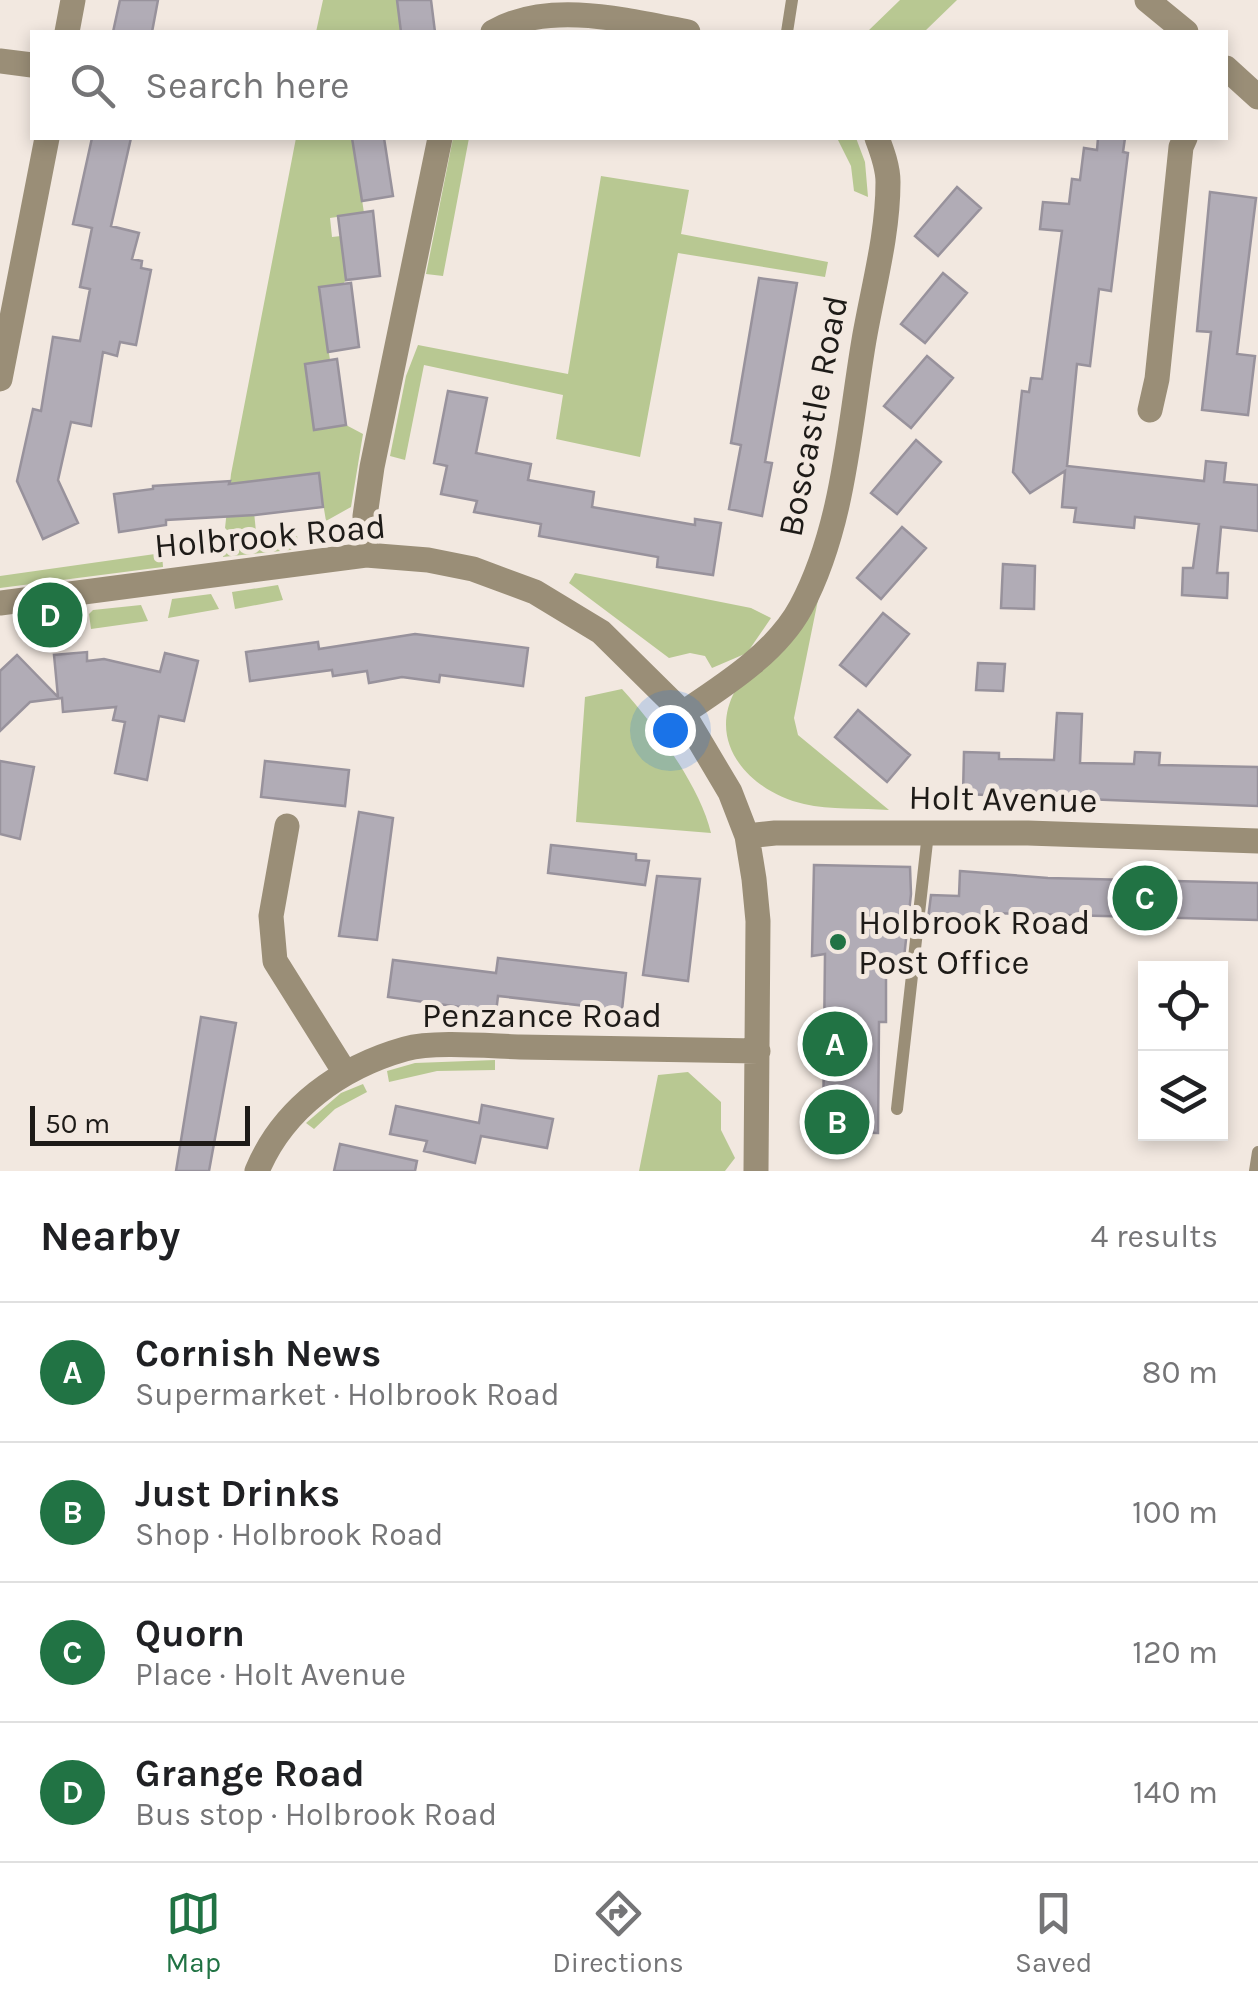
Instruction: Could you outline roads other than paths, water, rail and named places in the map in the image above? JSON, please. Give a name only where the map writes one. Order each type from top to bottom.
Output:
[{"type":"street","points":[[67,30],[74,0]]},
{"type":"street","points":[[1147,0],[1184,30]]},
{"type":"street","points":[[496,30],[531,6],[678,30]]},
{"type":"street","points":[[0,62],[30,65]]},
{"type":"street","points":[[1228,74],[1258,97]]},
{"type":"street","points":[[0,379],[47,140]]},
{"type":"street","points":[[366,555],[365,516],[372,467],[440,140]]},
{"type":"street","name":"Boscastle Road","points":[[683,713],[732,680],[778,636],[800,610],[820,563],[842,480],[886,220],[888,176],[878,140]]},
{"type":"street","points":[[1150,410],[1184,140]]},
{"type":"street","name":"Holbrook Road","points":[[0,603],[366,555],[428,560],[473,569],[535,592],[601,632],[683,713],[730,792],[746,836],[758,922],[756,1171]]},
{"type":"street","points":[[287,826],[271,916],[275,961],[344,1071]]},
{"type":"street","name":"Holt Avenue","points":[[746,836],[928,833],[1258,840]]},
{"type":"street","name":"Penzance Road","points":[[257,1171],[264,1152],[295,1111],[344,1071],[409,1048],[758,1050]]},
{"type":"lane","points":[[786,30],[792,0]]},
{"type":"lane","points":[[897,1108],[928,833]]},
{"type":"lane","points":[[1255,1171],[1258,1152]]},
{"type":"place","name":"Grange Road","points":[[50,615]]},
{"type":"place","name":"Quorn","points":[[1145,898]]},
{"type":"place","name":"Holbrook Road Post Office","points":[[838,942]]},
{"type":"place","name":"Cornish News","points":[[835,1044]]},
{"type":"place","name":"Just Drinks","points":[[837,1122]]}]
